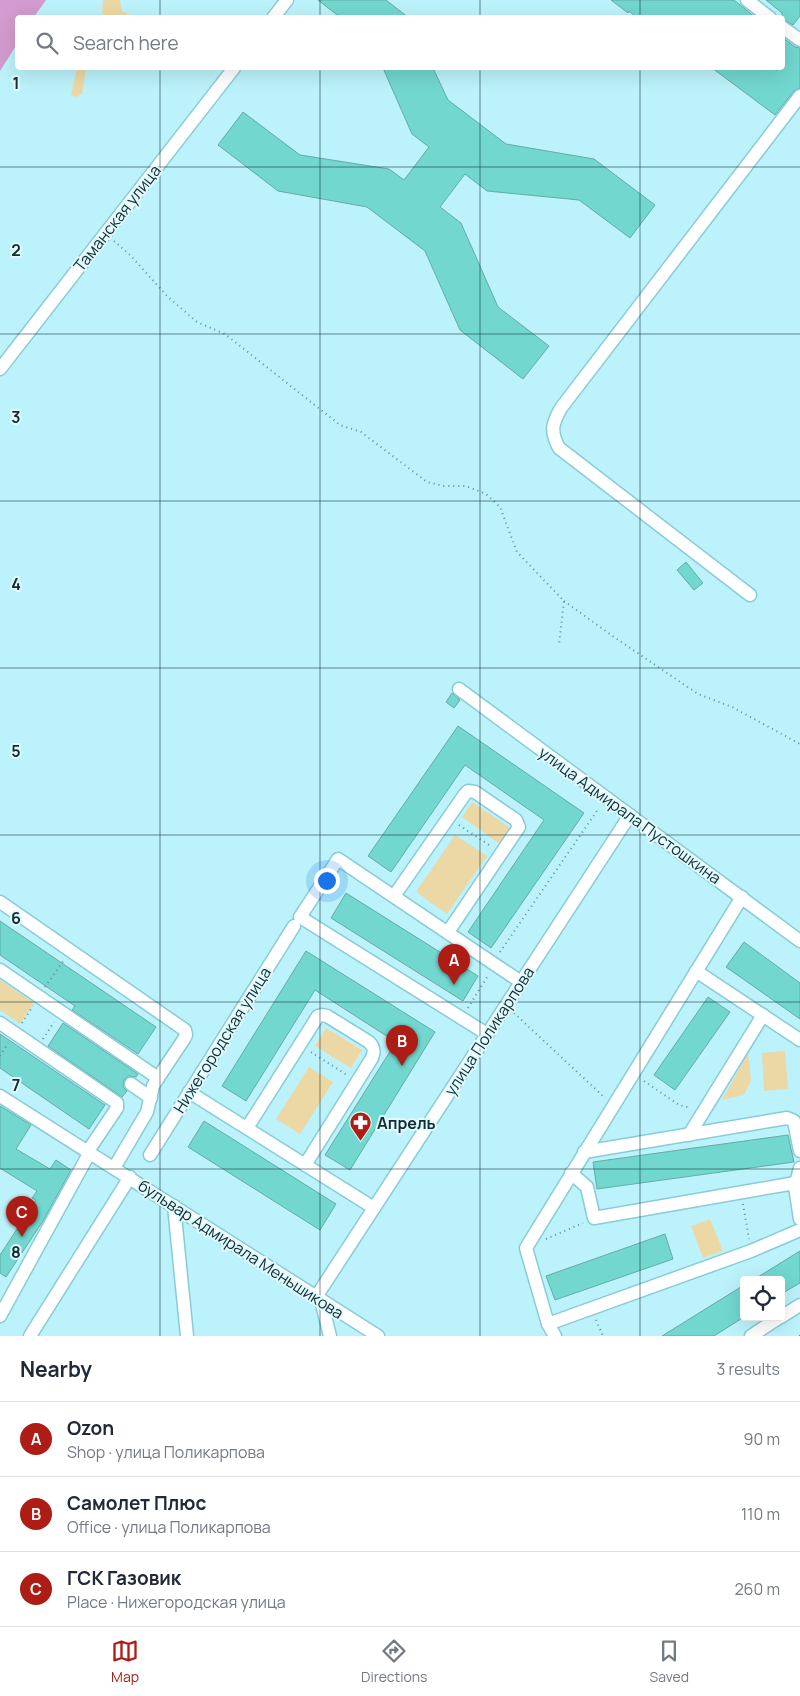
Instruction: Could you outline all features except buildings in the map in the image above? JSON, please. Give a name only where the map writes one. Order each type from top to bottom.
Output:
[{"type":"street","points":[[275,15],[287,0]]},
{"type":"street","points":[[747,0],[766,15]]},
{"type":"street","points":[[785,29],[800,40]]},
{"type":"street","name":"Таманская улица","points":[[0,369],[232,70]]},
{"type":"street","points":[[750,595],[559,448],[553,437],[552,426],[567,400],[800,96]]},
{"type":"street","name":"улица Адмирала Пустошкина","points":[[459,689],[800,941]]},
{"type":"street","points":[[448,932],[517,831],[518,823],[475,792],[468,791],[465,794],[394,896],[521,982]]},
{"type":"street","name":"улица Поликарпова","points":[[319,1298],[374,1208],[630,814]]},
{"type":"street","name":"Нижегородская улица","points":[[150,1155],[338,859],[394,896]]},
{"type":"street","points":[[555,1336],[548,1324],[526,1248],[742,897]]},
{"type":"street","points":[[0,902],[185,1030],[186,1035],[184,1039],[153,1086],[147,1112],[114,1168]]},
{"type":"street","points":[[297,921],[487,1034]]},
{"type":"street","points":[[0,970],[158,1078]]},
{"type":"street","points":[[696,971],[800,1040]]},
{"type":"street","points":[[247,1128],[314,1019],[322,1014],[369,1042],[373,1047],[374,1053],[305,1165]]},
{"type":"street","points":[[689,1134],[763,1015]]},
{"type":"street","points":[[0,1023],[117,1103],[117,1108],[89,1151],[0,1316]]},
{"type":"street","points":[[131,1084],[151,1098]]},
{"type":"street","points":[[189,1092],[374,1208]]},
{"type":"street","name":"бульвар Адмирала Меньшикова","points":[[0,1096],[378,1336]]},
{"type":"street","points":[[584,1152],[787,1118],[794,1121],[796,1126],[800,1151]]},
{"type":"street","points":[[800,1168],[795,1183],[800,1218]]},
{"type":"street","points":[[571,1174],[587,1187],[594,1218],[795,1183]]},
{"type":"street","points":[[30,1336],[130,1178]]},
{"type":"street","points":[[174,1206],[187,1336]]},
{"type":"street","points":[[548,1324],[751,1251],[800,1230]]},
{"type":"street","points":[[319,1298],[330,1336]]},
{"type":"street","points":[[785,1314],[800,1305]]},
{"type":"street","points":[[752,1336],[775,1321]]},
{"type":"path","points":[[105,233],[130,255],[168,297],[197,322],[225,334],[340,425],[361,432],[426,482],[444,486],[466,486],[486,494],[500,508],[517,552],[564,600],[614,637],[698,694],[732,707],[800,744]]},
{"type":"path","points":[[559,645],[564,600]]},
{"type":"path","points":[[461,1018],[494,963],[606,798]]},
{"type":"path","points":[[449,818],[502,854]]},
{"type":"path","points":[[0,1056],[71,950]]},
{"type":"path","points":[[506,1005],[613,1105]]},
{"type":"path","points":[[37,1048],[61,1012]]},
{"type":"path","points":[[299,1044],[357,1081]]},
{"type":"path","points":[[633,1073],[679,1105],[704,1111]]},
{"type":"path","points":[[741,1192],[751,1251]]},
{"type":"path","points":[[526,1248],[594,1218]]},
{"type":"path","points":[[592,1308],[603,1336]]},
{"type":"shaded area","points":[[0,0],[46,0],[35,15],[15,15],[15,47],[0,71]]},
{"type":"shaded area","points":[[103,0],[120,0],[122,11],[130,15],[104,15]]},
{"type":"shaded area","points":[[77,70],[86,70],[82,94],[75,97],[71,95]]},
{"type":"shaded area","points":[[472,802],[512,829],[501,845],[462,817]]},
{"type":"shaded area","points":[[455,835],[487,856],[447,914],[416,892]]},
{"type":"shaded area","points":[[0,980],[34,1003],[20,1024],[0,1010]]},
{"type":"shaded area","points":[[326,1028],[362,1050],[351,1068],[315,1046]]},
{"type":"shaded area","points":[[785,1051],[788,1089],[764,1091],[762,1053]]},
{"type":"shaded area","points":[[748,1053],[751,1080],[744,1095],[722,1100]]},
{"type":"shaded area","points":[[309,1067],[333,1082],[300,1134],[276,1119]]},
{"type":"shaded area","points":[[710,1219],[723,1251],[703,1258],[691,1226]]},
{"type":"place","name":"Ozon","points":[[454,985]]},
{"type":"place","name":"Самолет Плюс","points":[[402,1066]]},
{"type":"place","name":"Апрель","points":[[361,1142]]},
{"type":"place","name":"ГСК Газовик","points":[[22,1237]]}]
